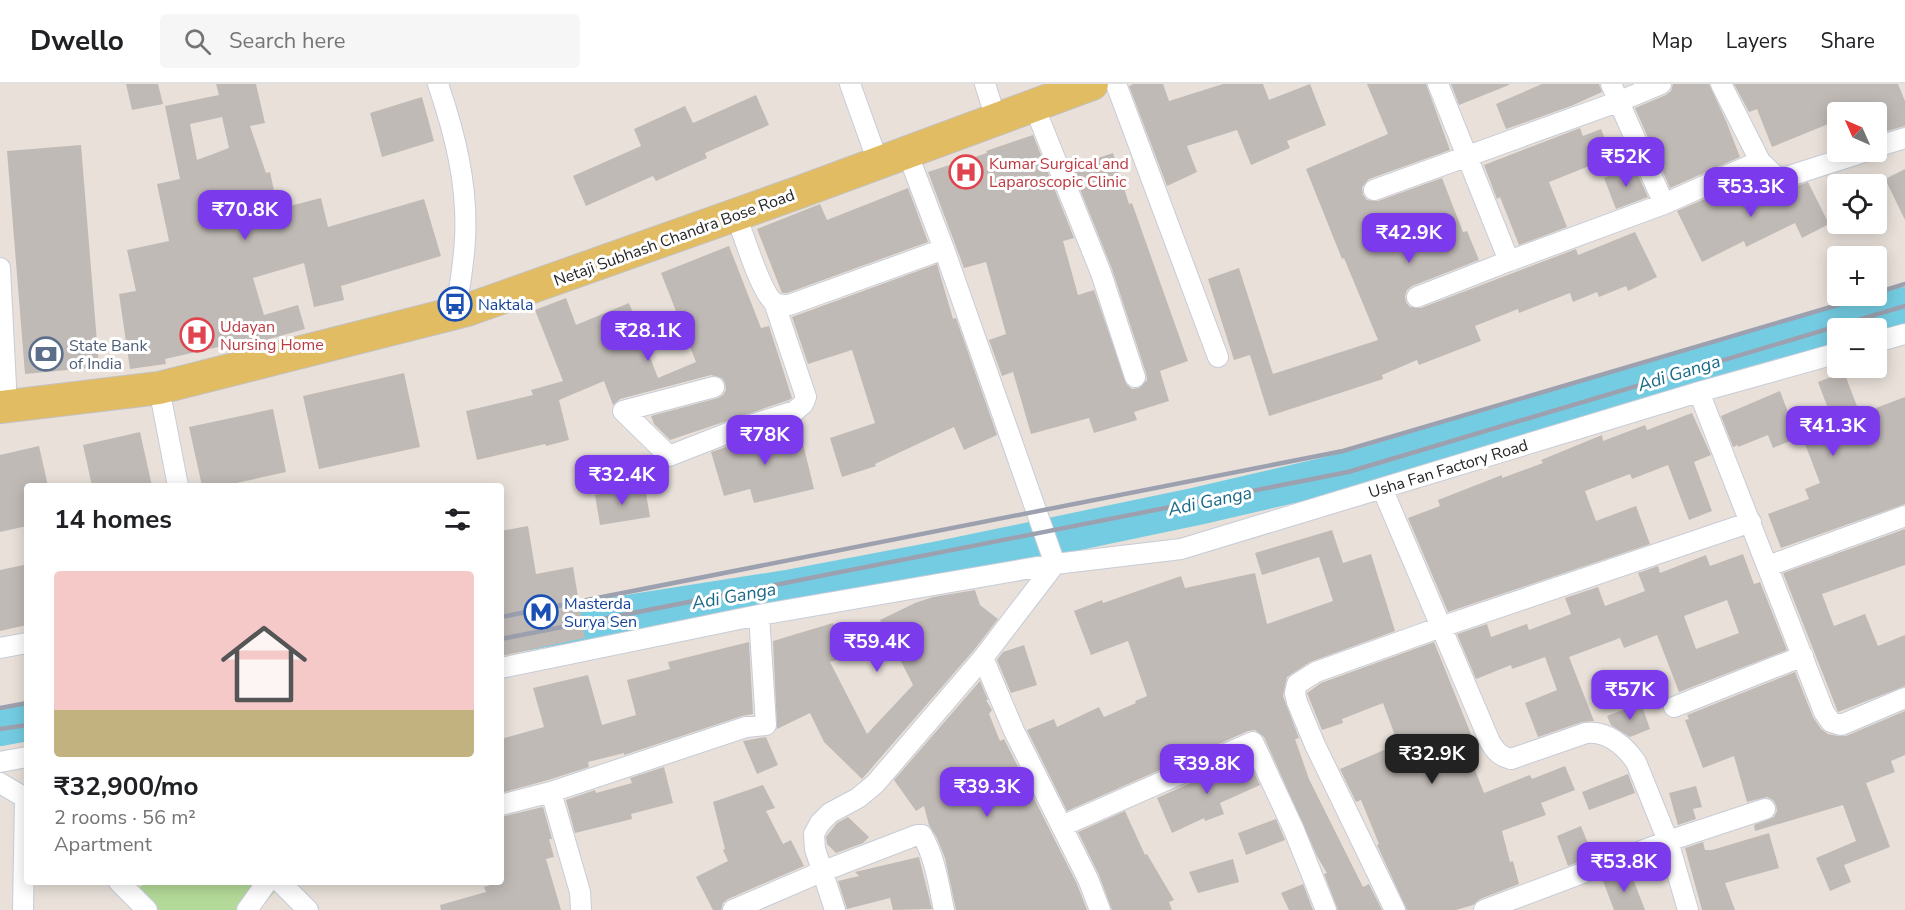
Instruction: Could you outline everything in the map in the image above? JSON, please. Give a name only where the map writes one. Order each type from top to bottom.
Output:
[{"type":"main road","name":"Netaji Subhash Chandra Bose Road","points":[[4,407],[159,388],[456,313],[736,215],[1092,84]]},
{"type":"street","points":[[438,84],[451,123],[463,179],[465,239],[456,313]]},
{"type":"street","points":[[834,910],[815,849],[814,834],[820,823],[830,813],[858,798],[875,784],[983,658],[1055,564],[944,249],[850,84]]},
{"type":"street","points":[[985,84],[996,119]]},
{"type":"street","points":[[1116,84],[1218,357]]},
{"type":"street","points":[[1438,84],[1509,261]]},
{"type":"street","points":[[1374,190],[1467,155],[1616,92],[1661,84]]},
{"type":"street","points":[[1721,84],[1760,161],[1774,175],[1783,178],[1833,162]]},
{"type":"street","points":[[1616,92],[1664,204]]},
{"type":"street","points":[[1034,106],[1101,273],[1135,377]]},
{"type":"street","points":[[1887,144],[1905,138]]},
{"type":"street","points":[[1417,297],[1664,204],[1760,161]]},
{"type":"street","points":[[714,387],[623,411],[669,456],[738,429],[795,411],[803,404],[806,397],[774,302],[764,290],[736,215]]},
{"type":"street","points":[[774,302],[789,305],[944,249]]},
{"type":"street","points":[[0,268],[4,407]]},
{"type":"street","points":[[1887,339],[1905,334]]},
{"type":"street","name":"Usha Fan Factory Road","points":[[504,667],[759,615],[1055,564],[1181,549],[1699,392],[1827,356]]},
{"type":"street","points":[[159,388],[177,483]]},
{"type":"street","points":[[1699,392],[1824,712],[1831,722],[1841,725],[1905,698]]},
{"type":"street","points":[[1382,488],[1496,752],[1512,759],[1586,733],[1598,732],[1606,735],[1630,753],[1636,762],[1668,841],[1688,910]]},
{"type":"street","points":[[1768,566],[1905,516]]},
{"type":"street","points":[[1395,910],[1297,702],[1295,693],[1297,684],[1316,672],[1441,627],[1750,522]]},
{"type":"street","points":[[504,804],[551,792],[746,727],[766,725],[759,615]]},
{"type":"street","points":[[0,648],[24,644]]},
{"type":"street","points":[[1674,707],[1803,656]]},
{"type":"street","points":[[983,658],[1014,731],[1088,879],[1100,910]]},
{"type":"street","points":[[1062,826],[1253,742],[1294,830],[1326,910]]},
{"type":"street","points":[[0,762],[24,758]]},
{"type":"street","points":[[0,783],[24,797]]},
{"type":"street","points":[[551,792],[580,892],[581,910]]},
{"type":"street","points":[[1484,910],[1668,841],[1765,809]]},
{"type":"street","points":[[733,910],[821,872],[917,835],[922,836],[935,869],[944,910]]},
{"type":"street","points":[[23,910],[24,873]]},
{"type":"street","points":[[122,885],[147,910]]},
{"type":"street","points":[[247,910],[265,885]]},
{"type":"street","points":[[283,885],[308,910]]},
{"type":"green space","points":[[143,885],[276,885],[279,888],[257,910],[156,910],[137,890]]},
{"type":"building","points":[[126,84],[158,84],[163,104],[132,110]]},
{"type":"building","points":[[216,84],[256,84],[265,123],[250,126],[266,173],[270,172],[278,209],[321,198],[328,227],[424,199],[441,256],[341,286],[344,300],[314,307],[304,263],[253,278],[264,315],[298,305],[305,329],[237,348],[236,343],[165,359],[166,364],[130,369],[119,294],[136,291],[127,250],[169,241],[157,184],[180,179],[165,106],[219,95]],"holes":[[[222,117],[229,148],[197,160],[190,124]]]},
{"type":"building","points":[[1163,84],[1169,101],[1223,84],[1263,84],[1269,100],[1310,84],[1326,125],[1287,141],[1290,148],[1251,165],[1237,130],[1187,146],[1197,172],[1167,186],[1129,86]]},
{"type":"building","points":[[1367,84],[1426,84],[1450,150],[1369,179],[1362,187],[1363,195],[1367,200],[1378,201],[1442,178],[1463,232],[1467,231],[1479,260],[1412,286],[1407,290],[1405,296],[1410,307],[1421,308],[1576,249],[1578,255],[1635,232],[1657,277],[1628,291],[1626,286],[1599,297],[1597,292],[1573,302],[1570,293],[1519,313],[1518,309],[1475,326],[1481,341],[1419,365],[1417,360],[1382,375],[1383,379],[1269,416],[1250,355],[1234,360],[1208,279],[1239,268],[1273,374],[1378,340],[1306,169],[1388,134]]},
{"type":"building","points":[[1451,84],[1509,84],[1509,85],[1459,105]]},
{"type":"building","points":[[1542,84],[1599,84],[1602,92],[1571,106],[1506,129],[1496,104]]},
{"type":"building","points":[[1673,84],[1709,84],[1740,157],[1670,188],[1635,108],[1666,95],[1671,91]]},
{"type":"building","points":[[1734,84],[1898,84],[1905,101],[1905,126],[1887,131],[1887,102],[1827,102],[1827,124],[1772,147],[1757,109],[1749,112]]},
{"type":"building","points":[[756,95],[769,125],[705,153],[707,158],[656,181],[653,176],[586,206],[573,176],[641,146],[634,129],[685,106],[693,123]]},
{"type":"building","points":[[422,97],[434,141],[382,157],[370,113]]},
{"type":"building","points":[[1580,128],[1583,136],[1601,129],[1612,157],[1549,182],[1567,227],[1519,245],[1500,197],[1497,199],[1484,165]]},
{"type":"building","points":[[1033,135],[1074,238],[1063,241],[1078,295],[1094,290],[1127,385],[1132,389],[1139,388],[1147,380],[1146,373],[1112,269],[1071,167],[1113,153],[1129,204],[1132,203],[1188,361],[1160,371],[1169,401],[1134,412],[1137,420],[1094,433],[1089,418],[1031,434],[1013,372],[1002,376],[989,340],[1006,334],[986,262],[964,268],[928,172]]},
{"type":"building","points":[[81,145],[99,367],[25,374],[7,151]]},
{"type":"building","points":[[1634,166],[1648,197],[1616,209],[1604,178]]},
{"type":"building","points":[[1905,169],[1905,220],[1887,183],[1887,178]]},
{"type":"building","points":[[1808,182],[1827,220],[1827,225],[1802,238],[1795,223],[1746,247],[1744,241],[1702,262],[1677,211],[1714,195],[1719,205],[1765,183],[1786,190]]},
{"type":"building","points":[[908,188],[928,242],[782,293],[757,229],[820,204],[827,220]]},
{"type":"building","points":[[729,246],[761,328],[769,326],[792,398],[670,440],[654,424],[651,416],[718,398],[726,390],[722,378],[711,375],[620,399],[613,405],[604,381],[559,400],[569,440],[477,460],[466,411],[533,395],[531,390],[563,381],[535,310],[566,298],[576,325],[629,303],[658,378],[696,362],[661,273]]},
{"type":"building","points":[[937,264],[953,319],[956,318],[997,435],[964,450],[954,427],[875,464],[876,466],[842,477],[830,438],[875,423],[852,350],[808,364],[792,317]]},
{"type":"building","points":[[404,373],[420,447],[319,469],[303,396]]},
{"type":"building","points":[[1828,378],[1846,378],[1860,414],[1905,397],[1905,504],[1781,548],[1768,514],[1809,499],[1805,489],[1820,483],[1802,436],[1773,448],[1768,435],[1733,447],[1721,416],[1780,391],[1791,420],[1827,406],[1818,382]]},
{"type":"building","points":[[273,409],[286,472],[236,483],[201,483],[189,427]]},
{"type":"building","points":[[1692,413],[1711,455],[1694,462],[1712,511],[1689,520],[1668,465],[1632,479],[1630,474],[1585,491],[1596,521],[1636,506],[1650,544],[1448,612],[1408,518],[1440,506],[1438,500],[1502,475],[1502,478],[1543,463],[1541,460],[1602,435],[1603,441],[1645,425],[1647,430]]},
{"type":"building","points":[[798,423],[814,489],[754,503],[750,489],[724,496],[711,452]]},
{"type":"building","points":[[140,432],[151,483],[91,483],[83,445]]},
{"type":"building","points":[[39,446],[47,483],[24,483],[24,527],[0,532],[0,455]]},
{"type":"building","points":[[645,487],[650,517],[600,525],[595,495]]},
{"type":"building","name":"Masterda Surya Sen","points":[[528,526],[536,574],[573,567],[585,638],[504,655],[504,530]]},
{"type":"building","points":[[1905,529],[1905,565],[1822,594],[1834,626],[1865,614],[1878,646],[1905,635],[1905,686],[1838,712],[1783,573]]},
{"type":"building","points":[[1332,530],[1343,563],[1371,554],[1395,631],[1310,662],[1287,677],[1283,696],[1299,738],[1295,739],[1309,779],[1363,887],[1369,884],[1382,910],[1338,910],[1324,874],[1327,873],[1317,856],[1264,737],[1255,730],[1248,731],[1067,811],[1027,730],[1054,719],[1057,727],[1099,707],[1104,717],[1147,696],[1128,641],[1091,655],[1074,611],[1181,576],[1185,588],[1255,573],[1267,624],[1333,601],[1319,557],[1262,575],[1255,553]]},
{"type":"building","points":[[1743,554],[1754,584],[1760,582],[1787,650],[1679,692],[1657,635],[1624,648],[1620,638],[1569,657],[1594,721],[1582,722],[1538,737],[1525,703],[1557,690],[1545,657],[1512,669],[1511,665],[1476,679],[1457,634],[1487,624],[1491,637],[1527,624],[1529,630],[1571,614],[1565,598],[1598,587],[1605,606],[1645,591],[1638,573],[1658,566],[1660,573],[1706,555],[1710,566]],"holes":[[[1727,600],[1739,633],[1696,649],[1684,616]]]},
{"type":"building","points":[[24,565],[24,626],[0,631],[0,570]]},
{"type":"building","points":[[975,590],[980,605],[998,619],[862,779],[824,742],[810,713],[777,729],[773,641],[833,623],[844,658],[830,662],[867,734],[913,685],[880,620],[933,597]]},
{"type":"building","points":[[749,642],[753,714],[624,755],[624,753],[588,762],[589,767],[504,792],[504,738],[544,727],[533,688],[588,675],[602,725],[636,715],[627,680],[670,669],[668,662]]},
{"type":"building","points":[[1434,642],[1479,754],[1470,757],[1484,793],[1530,775],[1532,779],[1565,766],[1575,790],[1541,803],[1546,815],[1502,831],[1510,862],[1513,861],[1519,884],[1480,899],[1473,905],[1456,910],[1407,910],[1377,845],[1379,844],[1361,800],[1356,802],[1340,769],[1398,744],[1383,703],[1342,719],[1343,723],[1322,730],[1307,693],[1321,683]]},
{"type":"building","points":[[1024,645],[1037,685],[1011,693],[997,660],[1003,652]]},
{"type":"building","points":[[1795,672],[1813,717],[1821,729],[1828,734],[1846,736],[1905,711],[1905,755],[1891,761],[1895,772],[1866,783],[1890,847],[1844,865],[1851,882],[1830,891],[1816,858],[1856,841],[1843,805],[1755,831],[1754,825],[1774,817],[1777,811],[1773,800],[1767,797],[1747,802],[1734,756],[1703,768],[1685,720],[1689,719],[1687,715]]},
{"type":"building","points":[[980,681],[992,710],[989,714],[1000,741],[1004,739],[1077,884],[1087,910],[956,910],[945,858],[929,825],[924,806],[916,811],[894,780]]},
{"type":"building","points":[[1641,703],[1650,729],[1630,737],[1611,725],[1607,716]]},
{"type":"building","points":[[766,737],[778,765],[757,774],[743,741]]},
{"type":"building","points":[[1247,758],[1260,785],[1220,803],[1224,814],[1205,821],[1204,818],[1172,833],[1157,798]]},
{"type":"building","points":[[664,767],[673,803],[631,814],[632,819],[575,833],[566,800],[595,790],[596,793],[632,783],[630,778]]},
{"type":"building","points":[[1628,774],[1635,793],[1589,810],[1582,792]]},
{"type":"building","points":[[763,785],[775,808],[766,811],[783,844],[791,840],[804,866],[728,899],[723,903],[721,910],[713,910],[696,877],[728,861],[723,850],[725,849],[713,802]]},
{"type":"building","points":[[1696,786],[1702,807],[1693,809],[1696,819],[1678,825],[1669,793]]},
{"type":"building","points":[[543,807],[552,839],[549,839],[554,857],[546,859],[561,910],[441,910],[440,905],[486,892],[484,887],[504,885],[504,816]]},
{"type":"building","points":[[1125,811],[1145,855],[1147,854],[1174,900],[1169,902],[1172,910],[1112,910],[1099,875],[1078,832]]},
{"type":"building","points":[[848,817],[869,837],[863,843],[836,853],[827,844],[826,837],[837,823]]},
{"type":"building","points":[[1276,819],[1285,840],[1246,855],[1238,833]]},
{"type":"building","points":[[1581,826],[1593,856],[1568,866],[1557,836]]},
{"type":"building","points":[[1769,833],[1779,868],[1725,883],[1735,910],[1702,910],[1685,848],[1703,842],[1705,850],[1712,850]]},
{"type":"building","points":[[919,857],[932,909],[893,910],[890,898],[847,909],[838,881],[859,876],[855,872]]},
{"type":"building","points":[[1233,859],[1239,882],[1198,893],[1189,872]]},
{"type":"building","points":[[1630,871],[1645,910],[1614,910],[1603,881]]},
{"type":"building","points":[[1303,884],[1313,910],[1289,910],[1281,893]]},
{"type":"waterway","name":"Adi Ganga","points":[[504,635],[793,588],[935,561],[1198,506],[1361,468],[1905,306]]},
{"type":"waterway","name":"Adi Ganga","points":[[0,727],[24,723]]},
{"type":"railway","points":[[1887,290],[1905,284]]},
{"type":"railway","points":[[504,616],[1343,451],[1834,306]]},
{"type":"railway","points":[[504,638],[1348,472],[1905,306]]},
{"type":"railway","points":[[0,708],[24,704]]},
{"type":"railway","points":[[0,729],[24,725]]},
{"type":"place","name":"Kumar Surgical and Laparoscopic Clinic","points":[[966,172]]},
{"type":"place","name":"Naktala","points":[[455,304]]},
{"type":"place","name":"Udayan Nursing Home","points":[[197,335]]},
{"type":"place","name":"State Bank of India","points":[[46,354]]},
{"type":"place","name":"Masterda Surya Sen","points":[[541,612]]}]
